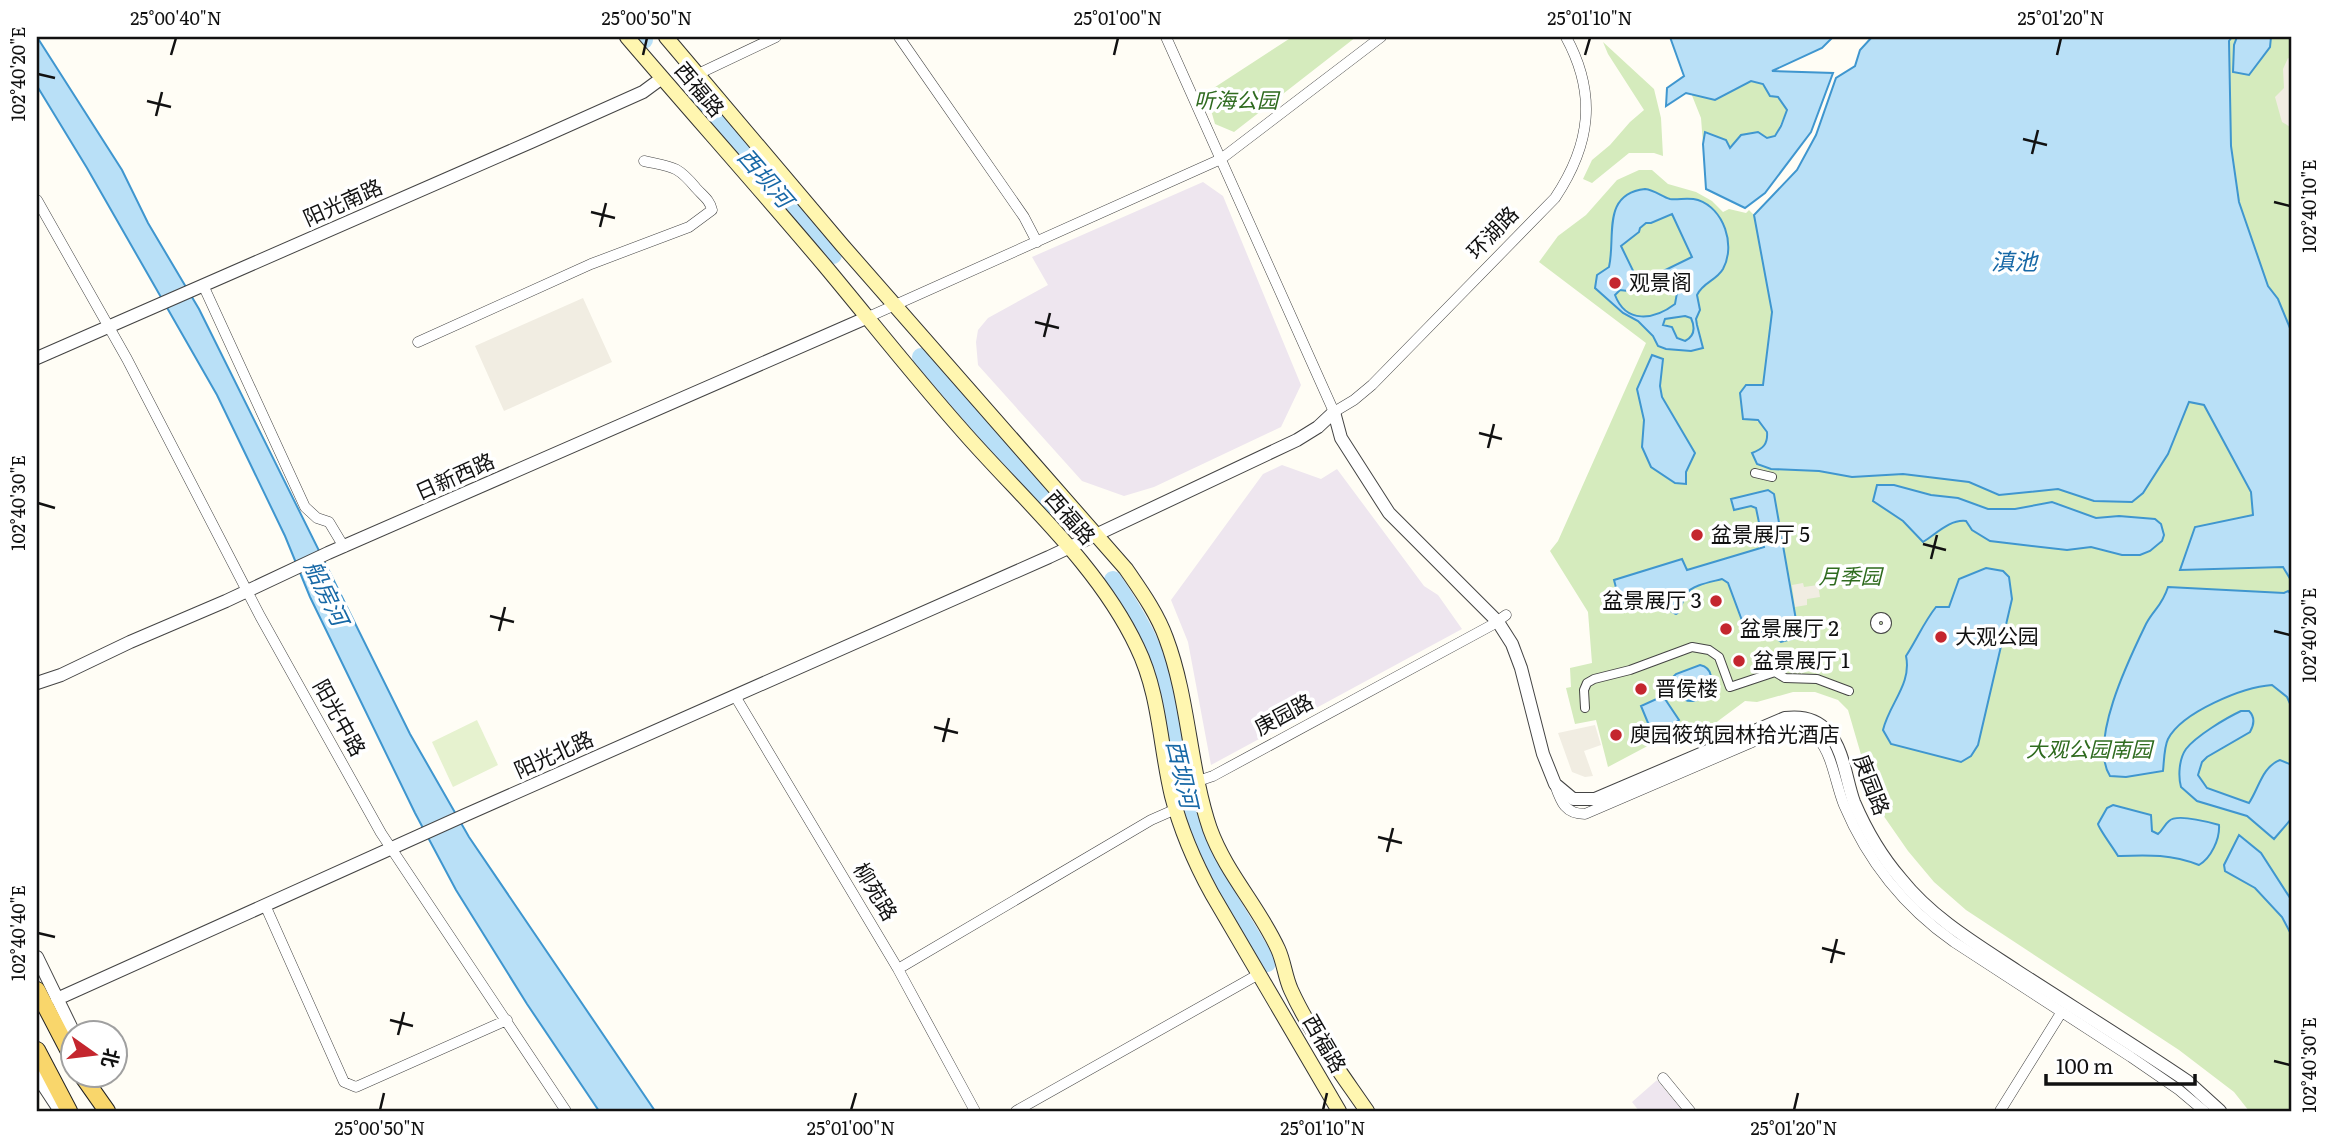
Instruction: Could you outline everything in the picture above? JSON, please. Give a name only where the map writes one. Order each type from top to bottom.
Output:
[{"type":"main road","name":"西福路","points":[[627,37],[825,266],[961,429],[1067,547],[1114,607],[1137,646],[1148,675],[1176,809],[1196,863],[1339,1111]]},
{"type":"main road","name":"西福路","points":[[666,37],[816,214],[976,395],[1021,451],[1097,534],[1148,601],[1166,636],[1180,682],[1198,781],[1211,830],[1224,859],[1279,949],[1290,989],[1328,1054],[1367,1111]]},
{"type":"main road","points":[[37,990],[60,1035]]},
{"type":"main road","points":[[39,1062],[69,1111]]},
{"type":"main road","points":[[91,1088],[107,1111]]},
{"type":"street","points":[[698,74],[776,37]]},
{"type":"street","points":[[900,37],[1024,217],[1037,242]]},
{"type":"street","points":[[1166,37],[1334,412],[1341,438],[1389,513],[1502,619],[1521,668],[1543,754],[1561,803],[1570,812],[1585,814],[1785,728],[1797,727],[1809,732],[1819,739],[1825,749],[1843,804],[1873,862],[1894,890],[1934,929],[2160,1076],[2204,1111]]},
{"type":"street","points":[[866,318],[1221,159],[1381,37]]},
{"type":"street","name":"环湖路","points":[[1334,412],[1372,385],[1555,198],[1567,179],[1577,161],[1586,120],[1583,75],[1566,37]]},
{"type":"street","name":"阳光南路","points":[[37,358],[643,92],[662,78]]},
{"type":"street","points":[[418,342],[591,264],[688,226],[704,218],[712,210],[710,202],[687,175],[673,167],[643,161]]},
{"type":"street","name":"阳光中路","points":[[37,200],[127,359],[247,591],[391,849],[566,1111]]},
{"type":"street","points":[[201,286],[305,507],[317,518],[329,522],[344,547]]},
{"type":"street","name":"日新西路","points":[[37,683],[61,675],[328,553],[866,318]]},
{"type":"street","name":"阳光北路","points":[[57,999],[1049,557],[1297,440],[1318,427],[1334,412]]},
{"type":"street","points":[[1755,473],[1772,477]]},
{"type":"street","name":"庚园路","points":[[1198,781],[1225,769],[1502,619]]},
{"type":"street","points":[[1585,708],[1584,690],[1587,683],[1692,646],[1709,650],[1719,657],[1730,687],[1775,672],[1785,678],[1817,679],[1849,691]]},
{"type":"street","name":"日新西路","points":[[37,694],[61,675]]},
{"type":"street","name":"柳苑路","points":[[735,696],[898,969],[975,1111]]},
{"type":"street","name":"庚园路","points":[[1555,785],[1573,799],[1595,799],[1785,718],[1801,717],[1816,722],[1828,732],[1836,745],[1854,801],[1870,835],[1902,881],[1926,905],[1962,934],[2187,1082],[2220,1111]]},
{"type":"street","points":[[898,969],[1151,820],[1176,809]]},
{"type":"street","points":[[265,905],[344,1082],[356,1087],[507,1020]]},
{"type":"street","points":[[37,957],[66,1018]]},
{"type":"street","points":[[1016,1111],[1259,974]]},
{"type":"street","points":[[2000,1111],[2061,1013]]},
{"type":"street","points":[[39,1062],[60,1111]]},
{"type":"street","points":[[1663,1078],[1690,1111]]},
{"type":"street","points":[[98,1088],[107,1111]]},
{"type":"shaded area","points":[[2288,58],[2292,60],[2292,128],[2282,122],[2275,97],[2284,88],[2283,69]]},
{"type":"shaded area","points":[[1203,182],[1223,196],[1301,385],[1281,427],[1154,487],[1124,496],[1082,481],[978,365],[978,330],[988,318],[1048,285],[1032,257]]},
{"type":"shaded area","points":[[583,298],[612,362],[504,411],[475,346]]},
{"type":"shaded area","points":[[1282,465],[1321,479],[1337,469],[1424,586],[1438,595],[1462,629],[1211,765],[1188,642],[1171,600],[1263,474]]},
{"type":"shaded area","points":[[1803,583],[1804,587],[1818,585],[1820,597],[1807,599],[1807,605],[1795,607],[1792,585]]},
{"type":"shaded area","points":[[1595,725],[1601,745],[1584,751],[1593,776],[1585,777],[1572,772],[1558,733]]},
{"type":"shaded area","points":[[1657,1080],[1683,1111],[1639,1111],[1632,1102]]},
{"type":"green space","name":"听海公园","points":[[1292,37],[1356,37],[1234,132],[1215,124],[1206,93]]},
{"type":"green space","points":[[2232,37],[2292,37],[2292,333],[2278,299],[2268,286],[2239,202],[2231,147],[2229,41]]},
{"type":"green space","points":[[1603,42],[1654,89],[1661,118],[1663,156],[1654,153],[1629,153],[1592,183],[1583,179],[1592,160],[1644,110]]},
{"type":"green space","points":[[1750,81],[1763,84],[1770,96],[1778,97],[1787,110],[1775,136],[1730,149],[1706,132],[1703,144],[1701,118],[1691,93],[1715,100]]},
{"type":"green space","name":"大观公园南园","points":[[1639,170],[1652,170],[1668,184],[1696,192],[1712,201],[1723,212],[1729,209],[1746,213],[1749,210],[1754,215],[1772,312],[1763,386],[1748,418],[1763,425],[1766,439],[1762,450],[1753,453],[1852,477],[1903,474],[1969,482],[1999,495],[2058,489],[2094,501],[2168,454],[2189,402],[2204,405],[2251,492],[2253,515],[2195,527],[2283,567],[2292,582],[2292,1111],[2249,1111],[2234,1092],[2179,1050],[1966,910],[1934,882],[1883,815],[1848,710],[1838,700],[1815,692],[1793,692],[1757,702],[1745,701],[1714,724],[1695,734],[1689,724],[1608,767],[1596,720],[1575,724],[1566,688],[1571,687],[1570,668],[1592,663],[1588,612],[1550,551],[1558,541],[1646,343],[1539,262],[1558,236],[1586,215],[1617,180]]},
{"type":"green space","points":[[477,720],[498,765],[453,787],[432,742]]},
{"type":"water","name":"船房河","points":[[37,37],[122,170],[148,223],[199,309],[410,734],[469,837],[655,1111],[599,1111],[527,1004],[456,890],[415,813],[310,597],[285,536],[217,395],[37,86]]},
{"type":"water","points":[[1670,37],[1833,37],[1822,48],[1772,71],[1833,73],[1811,132],[1765,193],[1745,208],[1706,189],[1703,144],[1705,132],[1726,140],[1730,148],[1741,135],[1758,132],[1767,138],[1775,136],[1787,110],[1778,97],[1770,96],[1763,84],[1751,81],[1715,100],[1686,93],[1666,106],[1667,88],[1684,76]]},
{"type":"water","name":"滇池","points":[[1872,37],[2232,37],[2229,41],[2231,146],[2239,202],[2268,286],[2278,299],[2292,333],[2292,582],[2283,567],[2180,570],[2195,527],[2253,515],[2251,492],[2204,405],[2189,402],[2168,454],[2143,493],[2132,502],[2094,501],[2058,489],[1999,495],[1969,482],[1903,474],[1852,477],[1819,471],[1771,469],[1757,464],[1752,453],[1764,446],[1767,432],[1758,420],[1743,419],[1740,393],[1746,385],[1763,385],[1772,312],[1754,215],[1797,170],[1816,135],[1836,78],[1855,66],[1860,50]]},
{"type":"water","points":[[2237,37],[2271,37],[2270,47],[2249,75],[2233,72]]},
{"type":"water","points":[[1645,189],[1670,199],[1698,200],[1715,211],[1721,219],[1728,239],[1727,260],[1717,276],[1697,295],[1700,310],[1696,319],[1703,348],[1691,351],[1658,346],[1653,336],[1638,321],[1623,313],[1595,288],[1597,275],[1609,267],[1616,208],[1622,199]],"holes":[[[1672,214],[1692,257],[1638,281],[1621,246],[1646,223]],[[1670,287],[1677,293],[1675,304],[1650,316],[1641,316],[1626,311],[1615,295],[1620,290],[1636,292]],[[1685,316],[1691,318],[1691,337],[1685,341],[1677,338],[1672,327],[1663,325],[1665,319]]]},
{"type":"water","points":[[1652,355],[1663,359],[1660,386],[1662,397],[1695,453],[1686,472],[1686,484],[1675,483],[1651,467],[1642,447],[1644,420],[1637,389]]},
{"type":"water","points":[[1877,485],[1894,485],[1931,495],[1958,498],[1988,509],[2015,509],[2052,502],[2096,518],[2119,516],[2155,519],[2161,524],[2164,535],[2162,541],[2150,551],[2140,555],[2122,555],[2091,547],[2067,550],[1990,541],[1972,530],[1966,521],[1960,521],[1923,542],[1903,521],[1873,501]]},
{"type":"water","points":[[1768,490],[1774,494],[1799,637],[1781,642],[1769,631],[1747,634],[1728,583],[1722,579],[1702,584],[1689,591],[1676,614],[1652,601],[1620,603],[1614,580],[1682,559],[1687,570],[1764,547],[1756,508],[1751,506],[1734,510],[1731,499]]},
{"type":"water","points":[[1986,568],[2003,571],[2009,577],[2012,599],[1978,745],[1971,756],[1961,762],[1891,744],[1883,730],[1906,676],[1906,656],[1936,607],[1949,607],[1959,579]]},
{"type":"water","points":[[2168,587],[2284,593],[2288,591],[2292,595],[2292,708],[2287,697],[2272,685],[2245,690],[2199,711],[2175,729],[2167,742],[2163,771],[2126,777],[2110,776],[2105,761],[2104,743],[2114,700],[2139,639]]},
{"type":"water","points":[[1700,665],[1708,669],[1711,676],[1707,691],[1694,701],[1685,700],[1673,687],[1673,677]]},
{"type":"water","points":[[1663,696],[1679,720],[1653,735],[1641,706]]},
{"type":"water","points":[[2241,711],[2249,711],[2252,716],[2250,732],[2207,757],[2202,762],[2198,775],[2207,788],[2249,803],[2262,778],[2274,763],[2280,760],[2292,765],[2292,818],[2274,839],[2247,816],[2197,801],[2181,787],[2180,768],[2186,749],[2204,733]]},
{"type":"water","points":[[2113,805],[2151,815],[2152,831],[2158,834],[2169,821],[2179,818],[2219,825],[2216,842],[2211,853],[2199,865],[2169,857],[2118,856],[2098,824],[2107,808]]},
{"type":"water","points":[[2239,835],[2261,853],[2292,901],[2292,936],[2282,917],[2255,888],[2225,871],[2224,865]]},
{"type":"waterway","name":"西坝河","points":[[641,37],[644,40]]},
{"type":"waterway","name":"西坝河","points":[[698,101],[833,255]]},
{"type":"waterway","name":"西坝河","points":[[921,357],[1048,504]]},
{"type":"waterway","name":"西坝河","points":[[1113,580],[1145,633],[1162,675],[1185,797],[1195,832],[1219,882],[1267,963]]},
{"type":"place","name":"观景阁","points":[[1615,283]]},
{"type":"place","name":"盆景展厅 5","points":[[1697,535]]},
{"type":"place","name":"盆景展厅 3","points":[[1716,601]]},
{"type":"place","name":"盆景展厅 2","points":[[1726,629]]},
{"type":"place","name":"大观公园","points":[[1941,637]]},
{"type":"place","name":"盆景展厅 1","points":[[1739,661]]},
{"type":"place","name":"晋侯楼","points":[[1641,689]]},
{"type":"place","name":"庾园筱筑园林拾光酒店","points":[[1616,735]]},
{"type":"park label","name":"月季园","points":[[1850,577]]}]
